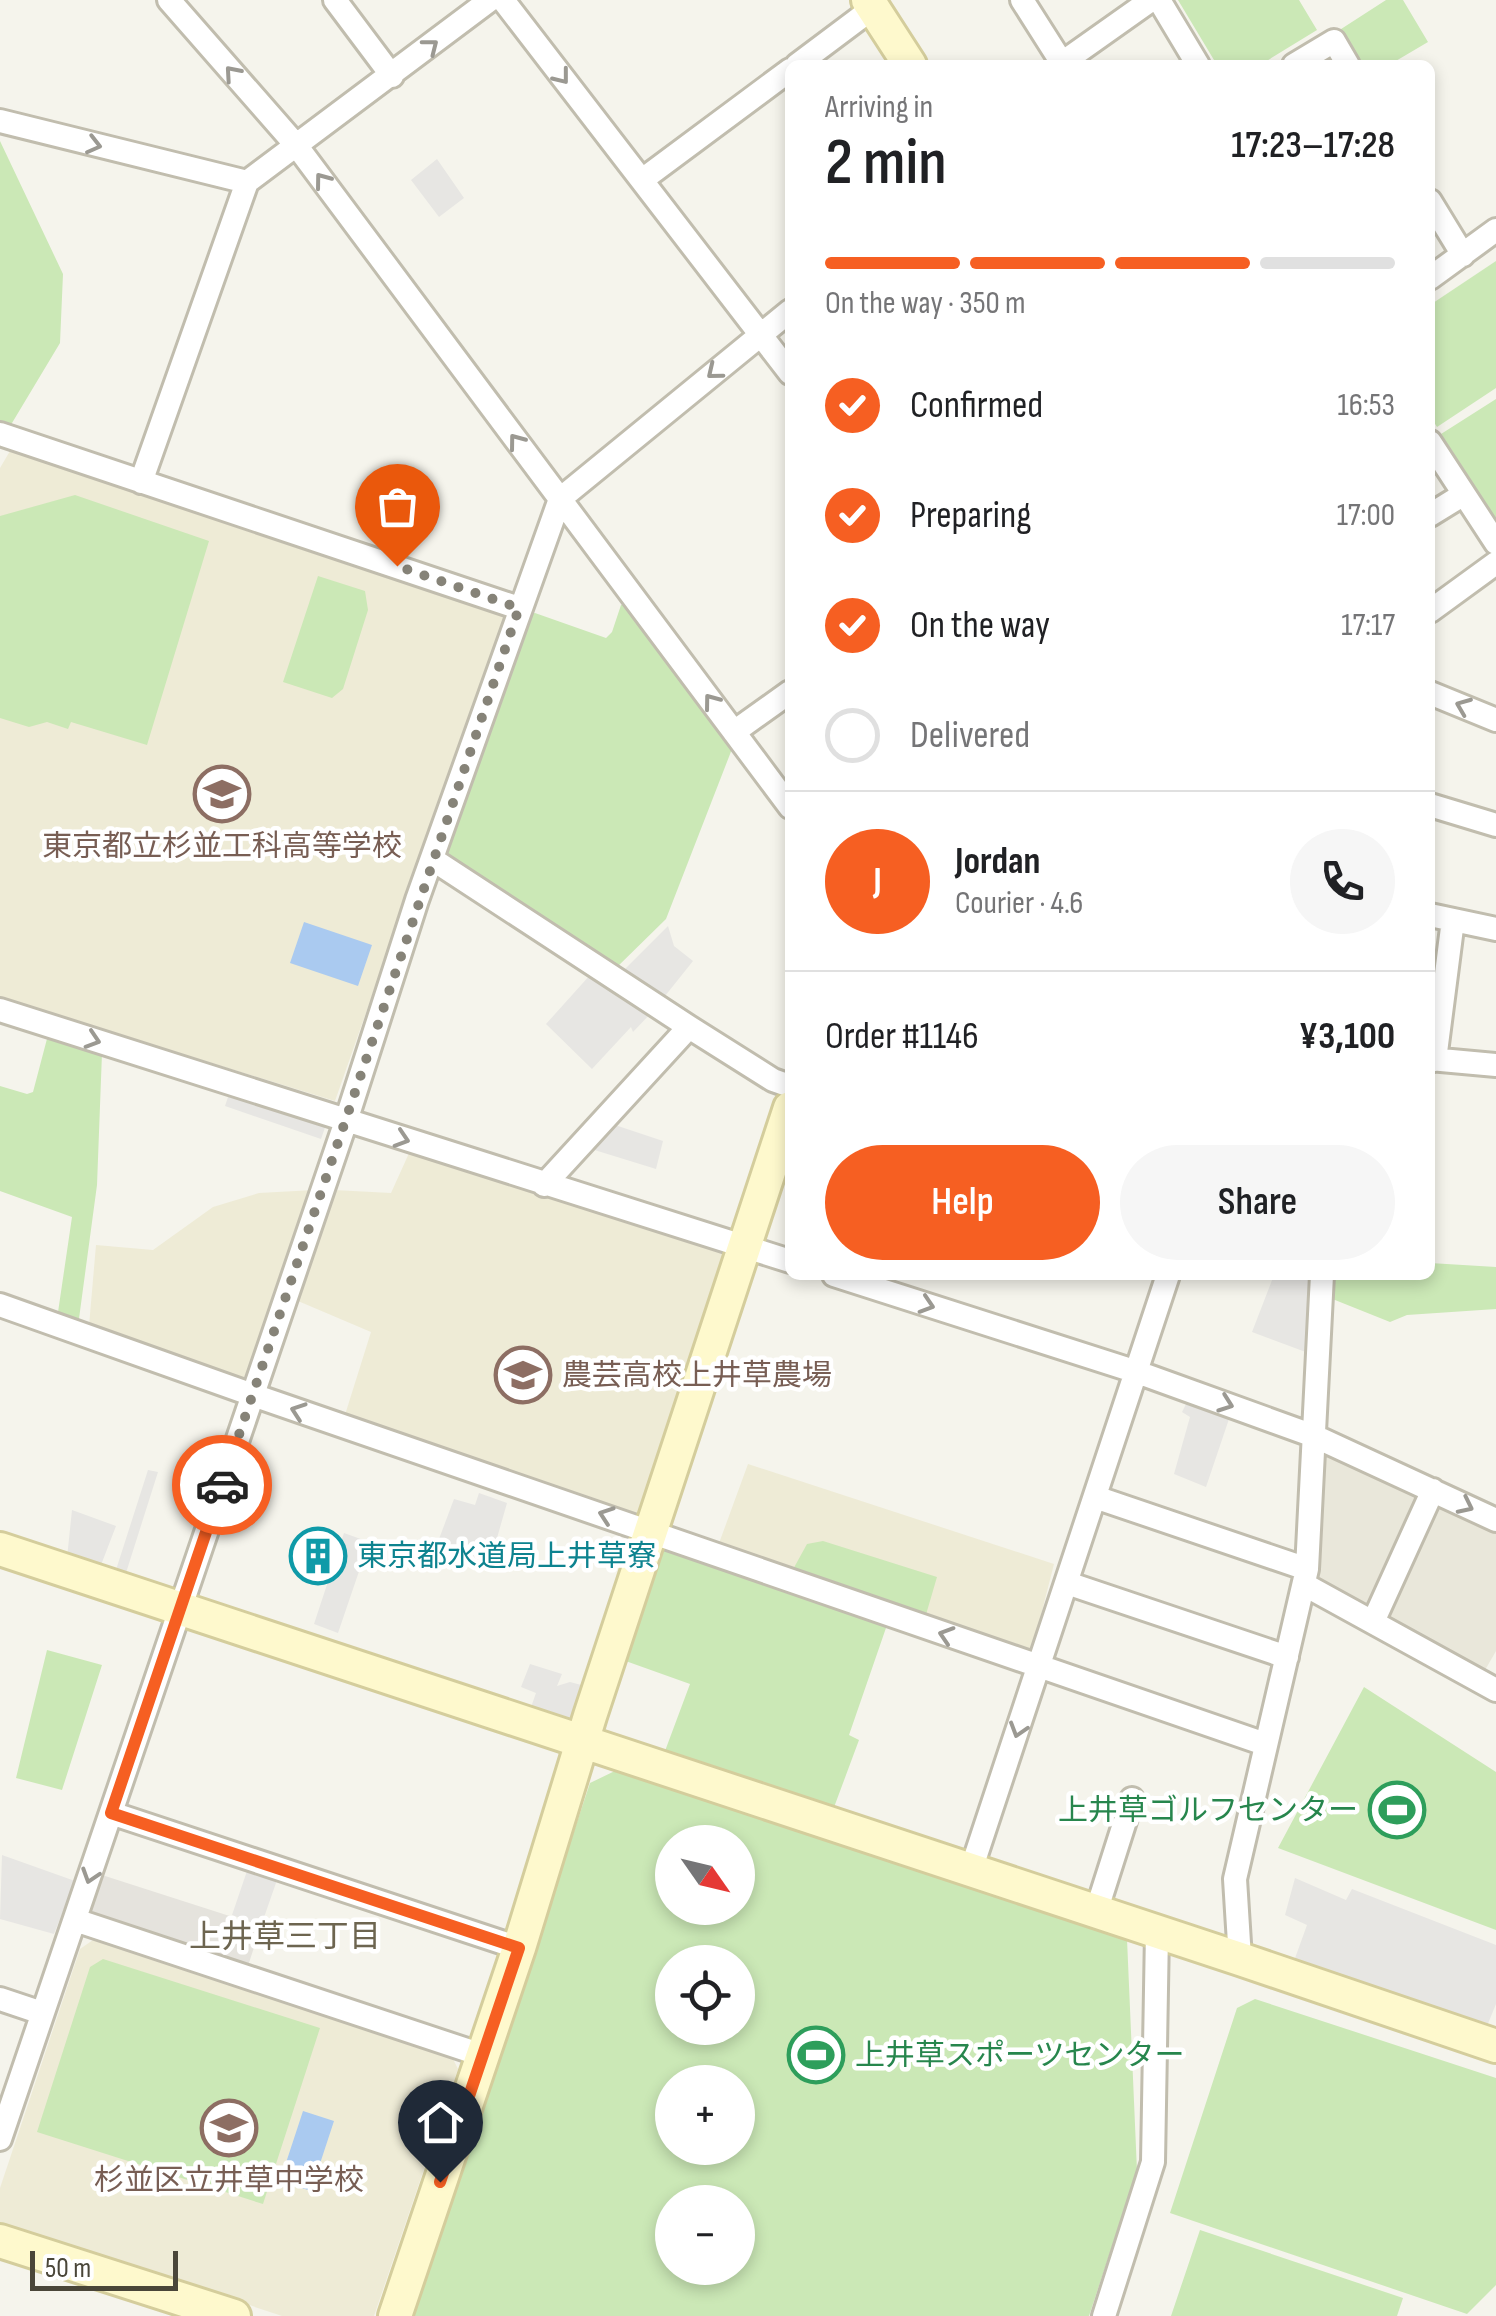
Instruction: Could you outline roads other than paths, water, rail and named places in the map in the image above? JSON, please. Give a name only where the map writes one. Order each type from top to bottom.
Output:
[{"type":"street","points":[[168,0],[296,145],[785,801]]},
{"type":"street","points":[[335,0],[392,76]]},
{"type":"street","points":[[141,482],[247,182],[490,0]]},
{"type":"street","points":[[503,0],[785,366]]},
{"type":"street","points":[[1022,0],[1060,60]]},
{"type":"street","points":[[1066,60],[1151,0]]},
{"type":"street","points":[[1159,0],[1195,60]]},
{"type":"street","points":[[803,60],[870,4],[907,60]]},
{"type":"street","points":[[1302,60],[1334,41],[1345,60]]},
{"type":"street","points":[[642,180],[785,74]]},
{"type":"street","points":[[0,121],[247,182]]},
{"type":"street","points":[[1435,209],[1463,255]]},
{"type":"street","points":[[1435,275],[1496,230]]},
{"type":"street","points":[[0,2139],[432,860],[560,499],[785,315]]},
{"type":"street","points":[[0,434],[519,608]]},
{"type":"street","points":[[1435,450],[1496,542]]},
{"type":"street","points":[[1435,513],[1464,494]]},
{"type":"street","points":[[1435,607],[1496,563]]},
{"type":"street","points":[[1435,695],[1496,720]]},
{"type":"street","points":[[734,732],[785,696]]},
{"type":"street","points":[[1435,808],[1496,826]]},
{"type":"street","points":[[432,860],[689,1027],[785,1084]]},
{"type":"street","points":[[1435,1017],[1442,918],[1496,929]]},
{"type":"street","points":[[0,1010],[785,1259]]},
{"type":"street","points":[[544,1185],[689,1027]]},
{"type":"street","points":[[1435,1060],[1496,1064]]},
{"type":"street","points":[[395,2316],[519,1948],[785,1124]]},
{"type":"street","points":[[850,1280],[1137,1372],[1314,1436],[1496,1520]]},
{"type":"street","points":[[971,1870],[1166,1280]]},
{"type":"street","points":[[1240,1958],[1236,1879],[1306,1577],[1322,1280]]},
{"type":"street","points":[[0,1305],[1265,1744]]},
{"type":"street","points":[[1373,1622],[1433,1490]]},
{"type":"street","points":[[1096,1496],[1306,1577],[1373,1622],[1496,1690]]},
{"type":"street","points":[[0,1548],[1496,2046]]},
{"type":"street","points":[[1068,1583],[1287,1657]]},
{"type":"street","points":[[1096,1912],[1132,1799]]},
{"type":"street","points":[[111,1813],[519,1948]]},
{"type":"street","points":[[75,1920],[482,2054]]},
{"type":"street","points":[[1104,2316],[1153,2162],[1156,1932]]},
{"type":"street","points":[[0,1998],[42,2013]]},
{"type":"street","points":[[0,2241],[234,2316]]},
{"type":"water","points":[[304,922],[372,945],[358,986],[290,963]]},
{"type":"water","points":[[303,2111],[334,2121],[311,2191],[280,2181]]},
{"type":"place","name":"東京都立杉並工科高等学校","points":[[222,794]]},
{"type":"place","name":"農芸高校上井草農場","points":[[523,1375]]},
{"type":"place","name":"東京都水道局上井草寮","points":[[318,1556]]},
{"type":"place","name":"上井草ゴルフセンター","points":[[1397,1810]]},
{"type":"place","name":"上井草スポーツセンター","points":[[816,2055]]},
{"type":"place","name":"杉並区立井草中学校","points":[[229,2128]]},
{"type":"district","name":"上井草三丁目","points":[[285,1936]]}]
